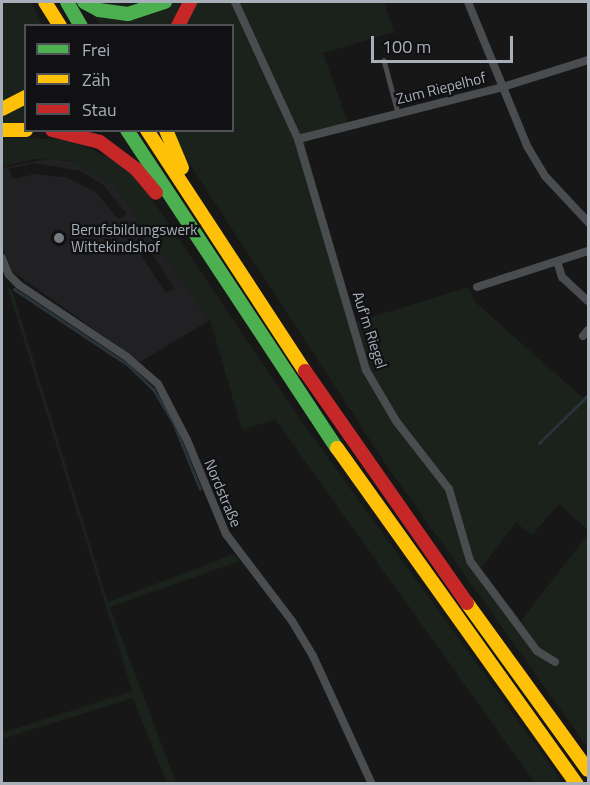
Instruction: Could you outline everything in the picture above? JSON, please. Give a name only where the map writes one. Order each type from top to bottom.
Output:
[{"type":"highway","points":[[43,2],[48,24]]},
{"type":"highway","points":[[43,2],[59,24]]},
{"type":"highway","points":[[67,2],[80,24]]},
{"type":"highway","points":[[84,2],[99,10],[128,14],[165,2]]},
{"type":"highway","points":[[179,24],[190,2]]},
{"type":"highway","points":[[2,109],[24,99]]},
{"type":"highway","points":[[2,130],[24,130]]},
{"type":"highway","points":[[60,132],[100,142],[136,169],[162,202],[175,208]]},
{"type":"highway","points":[[128,132],[175,208],[410,555],[577,783]]},
{"type":"highway","points":[[148,132],[194,204],[418,535],[588,770]]},
{"type":"highway","points":[[167,132],[194,204]]},
{"type":"street","name":"Auf'm Riegel","points":[[235,2],[298,139],[366,370],[396,421],[448,489],[470,561],[537,651],[555,662]]},
{"type":"street","points":[[468,2],[527,146],[545,176],[588,222]]},
{"type":"street","name":"Zum Riepelhof","points":[[298,139],[503,87],[588,60]]},
{"type":"street","points":[[477,287],[588,251]]},
{"type":"street","name":"Nordstraße","points":[[2,258],[5,276],[127,357],[158,384],[187,440],[220,524],[313,656],[372,783]]},
{"type":"street","points":[[557,261],[562,277],[588,301]]},
{"type":"lane","points":[[384,60],[398,113]]},
{"type":"shaded area","points":[[2,2],[32,2],[41,24],[24,24],[24,91],[2,103]]},
{"type":"shaded area","points":[[84,2],[384,2],[394,32],[323,53],[348,123],[307,141],[305,146],[356,322],[469,287],[474,301],[566,383],[583,398],[588,393],[588,530],[559,504],[532,535],[516,523],[481,568],[521,621],[588,534],[588,748],[387,466],[169,132],[234,132],[234,24],[99,24]]},
{"type":"shaded area","points":[[24,105],[24,125],[2,126],[2,116]]},
{"type":"shaded area","points":[[2,137],[72,140],[116,161],[139,180],[298,416],[563,783],[535,783],[275,419],[242,430],[210,320],[115,186],[67,160],[34,159],[2,167]]},
{"type":"shaded area","points":[[52,158],[80,164],[115,186],[210,320],[140,362],[12,271],[2,246],[2,168]],"holes":[[[34,163],[81,171],[103,185],[127,214],[118,219],[97,193],[68,178],[35,174],[13,179],[9,169]],[[141,237],[174,288],[166,293],[133,243]]]},
{"type":"shaded area","points":[[7,286],[12,290],[108,602],[234,554],[240,561],[110,607],[176,783],[167,783],[133,698],[2,739],[2,733],[132,691]]},
{"type":"waterway","points":[[14,289],[128,365],[153,389],[173,422],[200,489]]},
{"type":"waterway","points":[[539,443],[588,395]]},
{"type":"traffic: fast","points":[[67,2],[80,24]]},
{"type":"traffic: fast","points":[[84,2],[99,10],[128,14],[165,2]]},
{"type":"traffic: fast","points":[[128,132],[337,448]]},
{"type":"traffic: slow","points":[[45,2],[59,24]]},
{"type":"traffic: slow","points":[[2,109],[24,98]]},
{"type":"traffic: slow","points":[[2,130],[24,130]]},
{"type":"traffic: slow","points":[[148,132],[305,371]]},
{"type":"traffic: slow","points":[[167,132],[182,168]]},
{"type":"traffic: slow","points":[[337,448],[577,784]]},
{"type":"traffic: slow","points":[[467,603],[588,770]]},
{"type":"traffic: jam","points":[[179,24],[190,2]]},
{"type":"traffic: jam","points":[[60,132],[100,142],[136,169],[156,193]]},
{"type":"traffic: jam","points":[[305,371],[467,603]]},
{"type":"place","name":"Berufsbildungswerk Wittekindshof","points":[[59,238]]}]
